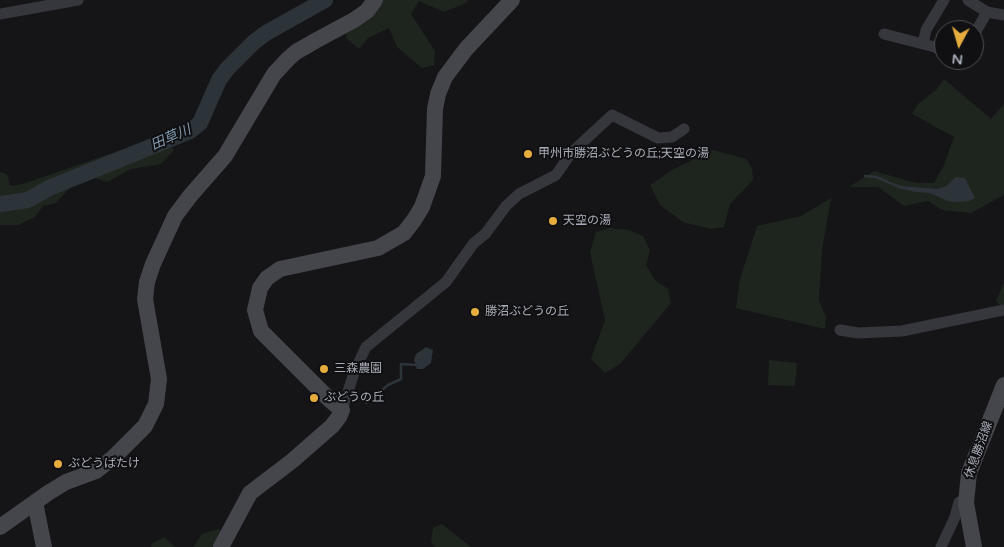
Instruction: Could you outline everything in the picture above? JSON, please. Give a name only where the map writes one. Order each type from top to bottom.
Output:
[{"type":"street","points":[[0,14],[78,0]]},
{"type":"street","points":[[0,526],[66,482],[96,471],[114,457],[145,426],[156,404],[159,379],[145,299],[147,282],[153,264],[175,216],[225,156],[274,74],[296,52],[354,20],[367,11],[375,0]]},
{"type":"street","points":[[342,410],[315,386],[261,331],[254,310],[260,288],[267,278],[280,270],[378,248],[404,233],[422,208],[433,176],[435,109],[438,94],[445,77],[466,49],[512,0]]},
{"type":"street","points":[[923,44],[926,30],[944,0]]},
{"type":"street","points":[[968,0],[986,12],[1004,14]]},
{"type":"street","points":[[982,20],[986,12]]},
{"type":"street","points":[[884,34],[934,47]]},
{"type":"street","points":[[221,547],[250,493],[292,461],[339,418],[355,370],[366,347],[446,282],[473,244],[486,233],[506,206],[519,194],[556,175],[571,153],[612,115],[658,138],[672,137],[684,129]]},
{"type":"street","points":[[840,330],[858,333],[902,332],[1004,310]]},
{"type":"street","name":"休息勝沼線","points":[[974,547],[966,500],[969,474],[1004,385]]},
{"type":"street","points":[[941,547],[955,517],[959,502],[966,500]]},
{"type":"street","points":[[35,502],[44,547]]},
{"type":"shaded area","points":[[382,0],[468,0],[466,3],[444,12],[419,1],[411,14],[435,51],[434,65],[422,68],[397,47],[389,28],[368,38],[359,49],[346,38],[347,31]]},
{"type":"shaded area","points":[[944,79],[991,119],[1004,104],[1004,195],[971,213],[942,210],[928,201],[904,206],[878,187],[849,187],[874,171],[916,183],[934,183],[944,165],[954,137],[912,114],[918,104],[936,90]]},
{"type":"shaded area","points":[[164,135],[174,150],[161,164],[131,169],[107,182],[92,177],[75,182],[56,203],[43,206],[35,217],[18,225],[0,225],[0,172],[7,174],[10,186],[23,184]]},
{"type":"shaded area","points":[[713,150],[746,159],[752,168],[753,180],[730,204],[724,227],[711,229],[683,222],[660,205],[650,185],[672,170]]},
{"type":"shaded area","points":[[956,177],[965,178],[975,198],[969,201],[948,201],[930,193],[902,189],[901,186],[938,189],[946,186]]},
{"type":"shaded area","points":[[831,198],[822,250],[819,300],[826,317],[825,329],[736,308],[740,279],[757,226],[801,216]]},
{"type":"shaded area","points":[[609,228],[629,230],[643,236],[650,250],[646,265],[655,280],[668,289],[671,303],[620,364],[605,373],[591,359],[605,320],[590,252],[596,232]]},
{"type":"shaded area","points":[[1004,282],[1004,307],[1002,307],[996,301]]},
{"type":"shaded area","points":[[426,347],[433,350],[431,363],[423,369],[417,369],[414,360],[416,354]]},
{"type":"shaded area","points":[[769,360],[797,363],[795,386],[768,385]]},
{"type":"shaded area","points":[[442,524],[471,547],[436,547],[431,542],[433,528]]},
{"type":"shaded area","points":[[219,529],[222,534],[214,547],[193,547],[202,534]]},
{"type":"shaded area","points":[[164,537],[175,547],[151,547],[153,543]]},
{"type":"waterway","name":"田草川","points":[[0,204],[28,200],[49,188],[190,131],[200,123],[219,80],[227,69],[254,42],[266,33],[325,0]]},
{"type":"waterway","points":[[865,176],[876,177],[902,188]]},
{"type":"waterway","points":[[366,403],[388,385],[401,379],[401,364],[416,365]]},
{"type":"place","name":"甲州市勝沼ぶどうの丘;天空の湯","points":[[528,154]]},
{"type":"place","name":"天空の湯","points":[[553,221]]},
{"type":"place","name":"勝沼ぶどうの丘","points":[[475,312]]},
{"type":"place","name":"三森農園","points":[[324,369]]},
{"type":"place","name":"ぶどうの丘","points":[[314,398]]},
{"type":"place","name":"ぶどうばたけ","points":[[58,464]]}]
